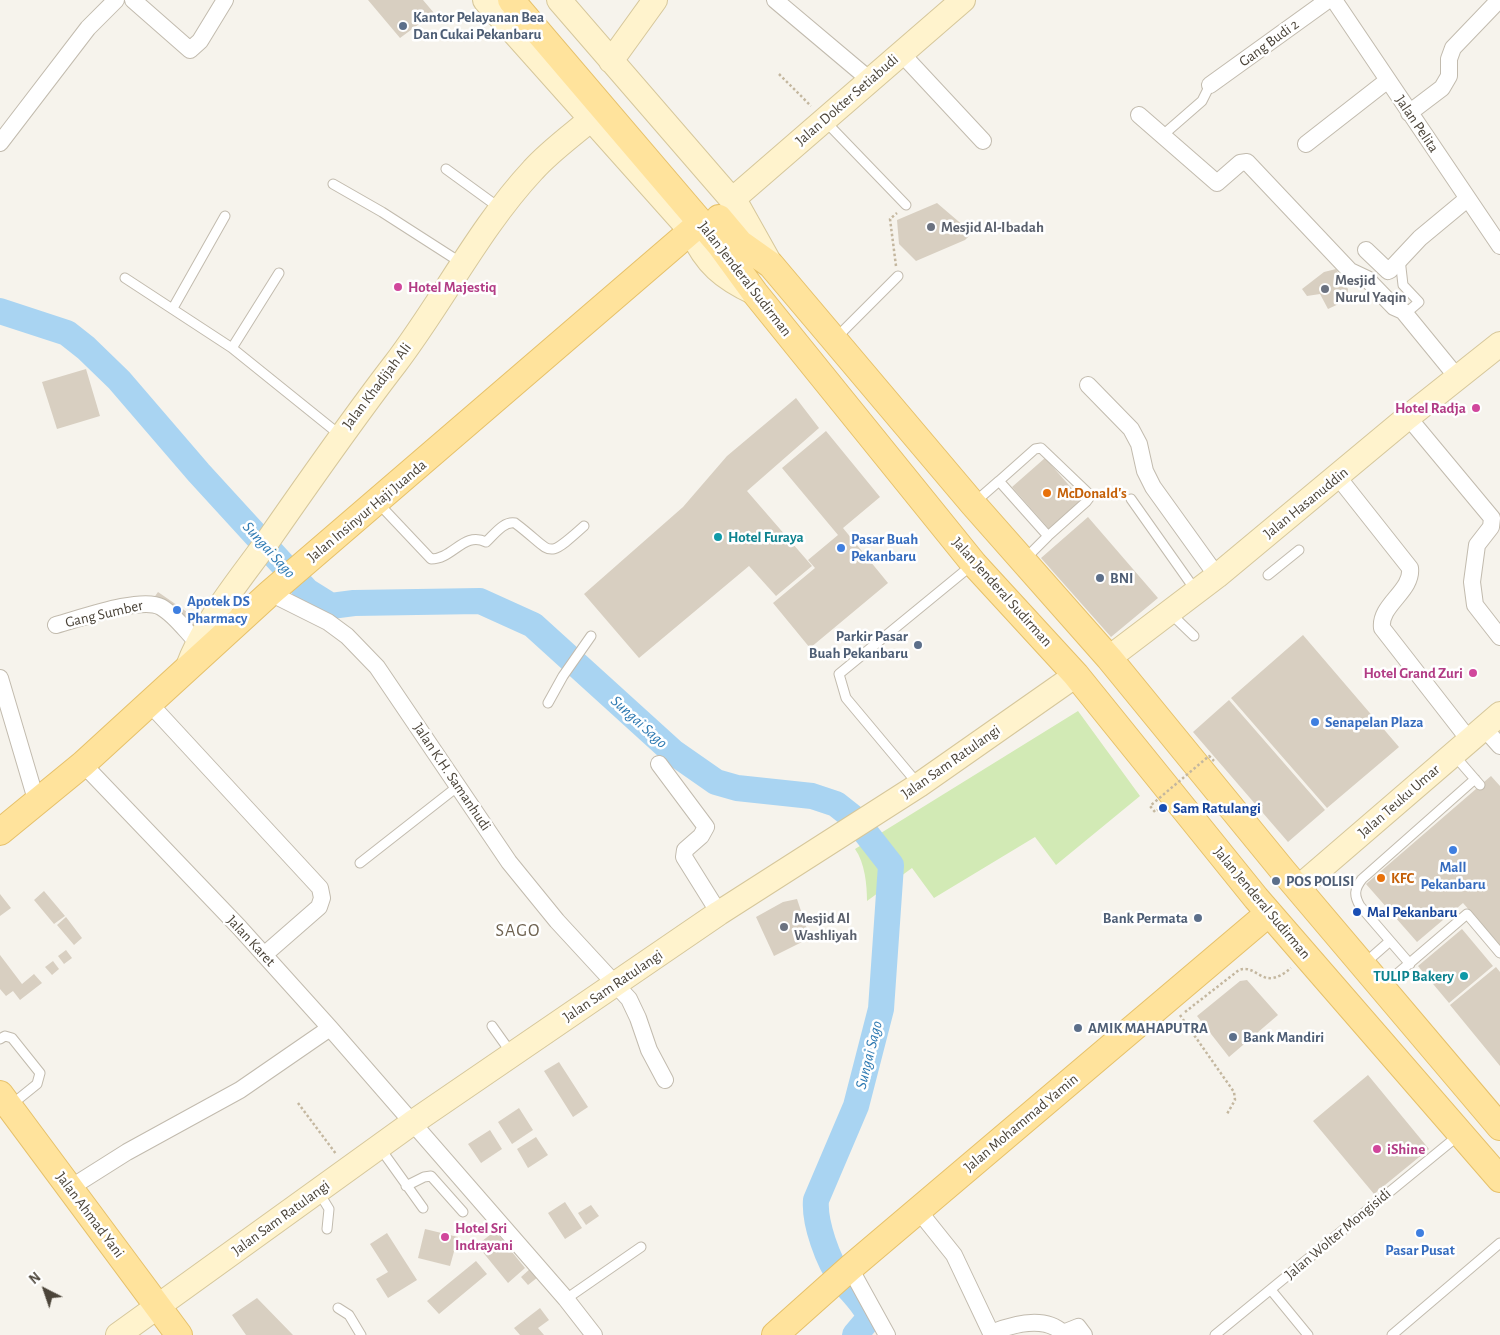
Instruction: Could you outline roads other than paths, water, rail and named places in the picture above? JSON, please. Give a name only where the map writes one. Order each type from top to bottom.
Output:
[{"type":"main road","name":"Jalan Jenderal Sudirman","points":[[511,0],[730,244],[771,265],[973,504],[1109,658],[1500,1127]]},
{"type":"main road","name":"Jalan Jenderal Sudirman","points":[[534,0],[730,244],[755,293],[974,564],[1076,675],[1302,952],[1500,1178]]},
{"type":"main road","name":"Jalan Insinyur Haji Juanda","points":[[0,832],[84,764],[286,580],[691,232]]},
{"type":"main road","points":[[1263,905],[1279,900],[1284,896],[1289,884],[1281,865]]},
{"type":"main road","name":"Jalan Mohammad Yamin","points":[[775,1335],[918,1210],[1174,1008],[1263,905]]},
{"type":"main road","points":[[1302,952],[1295,937],[1300,925],[1310,918],[1323,919],[1328,923]]},
{"type":"main road","name":"Jalan Ahmad Yani","points":[[5,1100],[179,1335]]},
{"type":"street","points":[[0,143],[88,28],[116,0]]},
{"type":"street","points":[[133,0],[190,50],[200,41],[225,0]]},
{"type":"street","points":[[485,0],[691,232],[703,253],[719,272],[730,281],[755,293]]},
{"type":"street","points":[[559,0],[732,200],[745,217],[771,265]]},
{"type":"street","points":[[611,61],[655,0]]},
{"type":"street","points":[[774,0],[870,80]]},
{"type":"street","name":"Jalan Dokter Setiabudi","points":[[732,200],[963,0]]},
{"type":"street","name":"Gang Budi 2","points":[[1210,85],[1328,0]]},
{"type":"street","name":"Jalan Pelita","points":[[1334,0],[1500,246]]},
{"type":"street","points":[[1409,113],[1442,88],[1449,76],[1449,59],[1453,48],[1498,0]]},
{"type":"street","points":[[901,54],[983,141]]},
{"type":"street","points":[[1306,144],[1388,80]]},
{"type":"street","points":[[1139,115],[1217,183],[1240,163],[1247,162],[1350,270],[1367,279],[1394,308],[1399,308],[1405,314],[1457,377]]},
{"type":"street","name":"Jalan Khadijah Ali","points":[[187,670],[197,642],[228,594],[264,546],[340,435],[396,362],[501,209],[534,169],[590,120]]},
{"type":"street","points":[[1366,250],[1388,271],[1420,238],[1467,199]]},
{"type":"street","name":"Jalan Hasanuddin","points":[[1109,658],[1217,576],[1408,417],[1500,344]]},
{"type":"street","points":[[1088,385],[1131,429],[1139,444],[1144,471],[1153,487],[1217,576]]},
{"type":"street","points":[[1408,417],[1492,518],[1491,527],[1477,545],[1472,582],[1475,605],[1500,637]]},
{"type":"street","points":[[1338,477],[1410,568],[1409,579],[1383,616],[1382,628],[1477,734],[1500,746]]},
{"type":"street","name":"Jalan K.H. Samanhudi","points":[[286,580],[328,622],[362,650],[393,690],[436,752],[457,787],[532,891],[629,999],[638,1018],[648,1050],[665,1080]]},
{"type":"street","name":"Gang Sumber","points":[[56,625],[127,606],[153,603],[169,612],[197,642]]},
{"type":"street","name":"Jalan Sam Ratulangi","points":[[118,1335],[412,1123],[512,1054],[719,913],[919,785],[1076,675]]},
{"type":"street","points":[[0,678],[37,802]]},
{"type":"street","points":[[150,704],[320,888],[322,898],[319,907],[264,955]]},
{"type":"street","name":"Jalan Teuku Umar","points":[[1281,865],[1477,734]]},
{"type":"street","name":"Jalan Karet","points":[[84,764],[330,1028],[566,1299],[593,1335]]},
{"type":"street","points":[[659,764],[706,827],[701,836],[685,850],[684,857],[719,913]]},
{"type":"street","points":[[70,1188],[127,1152],[240,1090],[330,1028]]},
{"type":"street","points":[[918,1210],[954,1255],[991,1333],[1016,1324],[1038,1324],[1056,1326],[1063,1334],[1078,1327],[1084,1335]]},
{"type":"street","points":[[842,1275],[887,1335]]},
{"type":"lane","points":[[1164,135],[1202,101],[1210,85]]},
{"type":"lane","points":[[824,120],[906,205]]},
{"type":"lane","points":[[446,170],[501,209]]},
{"type":"lane","points":[[333,184],[382,212],[463,264]]},
{"type":"lane","points":[[173,308],[225,216]]},
{"type":"lane","points":[[1400,259],[1403,285],[1419,302],[1405,314]]},
{"type":"lane","points":[[232,348],[279,273]]},
{"type":"lane","points":[[834,340],[898,276]]},
{"type":"lane","points":[[125,278],[232,348],[340,435]]},
{"type":"lane","points":[[973,504],[1035,450],[1041,448],[1088,492],[1089,498],[1086,502],[1023,561]]},
{"type":"lane","points":[[999,481],[1048,536]]},
{"type":"lane","points":[[1131,499],[1196,592]]},
{"type":"lane","points":[[377,502],[431,560],[446,555],[470,539],[479,539],[486,542],[501,528],[511,522],[515,523],[544,547],[551,550],[560,547],[584,526]]},
{"type":"lane","points":[[1268,575],[1299,550]]},
{"type":"lane","points":[[919,785],[846,698],[839,674],[974,564]]},
{"type":"lane","points":[[1169,612],[1194,636]]},
{"type":"lane","points":[[548,703],[562,676],[591,636]]},
{"type":"lane","points":[[1410,964],[1357,901],[1355,893],[1359,882],[1477,782],[1477,734]]},
{"type":"lane","points":[[360,863],[457,787]]},
{"type":"lane","points":[[1382,987],[1467,914],[1500,953]]},
{"type":"lane","points":[[1363,965],[1390,941]]},
{"type":"lane","points":[[492,1026],[512,1054]]},
{"type":"lane","points":[[0,1039],[5,1036],[12,1038],[40,1073],[37,1084],[5,1100]]},
{"type":"lane","name":"Jalan Wolter Mongisidi","points":[[1216,1335],[1461,1133]]},
{"type":"lane","points":[[379,1148],[423,1208]]},
{"type":"lane","points":[[406,1186],[424,1177],[431,1176],[463,1212]]},
{"type":"lane","points":[[318,1191],[329,1209],[327,1229]]},
{"type":"lane","points":[[1392,1335],[1500,1243]]},
{"type":"lane","points":[[566,1299],[641,1247]]},
{"type":"lane","points":[[1271,1290],[1308,1335]]},
{"type":"lane","points":[[338,1308],[349,1315],[361,1335]]},
{"type":"waterway","name":"Sungai Sago","points":[[0,311],[67,333],[86,348],[119,380],[199,473],[307,591],[331,606],[354,603],[480,601],[533,625],[673,752],[716,782],[737,788],[812,796],[836,804],[855,819],[891,865],[881,1009],[856,1106],[816,1200],[817,1219],[827,1253],[842,1280],[860,1301],[868,1314],[866,1322],[855,1335]]},
{"type":"place","name":"Kantor Pelayanan Bea Dan Cukai Pekanbaru","points":[[403,26]]},
{"type":"place","name":"Mesjid Al-Ibadah","points":[[931,227]]},
{"type":"place","name":"Hotel Majestiq","points":[[398,287]]},
{"type":"place","name":"Mesjid Nurul Yaqin","points":[[1325,289]]},
{"type":"place","name":"Hotel Radja","points":[[1476,408]]},
{"type":"place","name":"McDonald's","points":[[1047,493]]},
{"type":"place","name":"Hotel Furaya","points":[[718,537]]},
{"type":"place","name":"Pasar Buah Pekanbaru","points":[[841,548]]},
{"type":"place","name":"BNI","points":[[1100,578]]},
{"type":"place","name":"Apotek DS Pharmacy","points":[[177,610]]},
{"type":"place","name":"Parkir Pasar Buah Pekanbaru","points":[[918,645]]},
{"type":"place","name":"Hotel Grand Zuri","points":[[1473,673]]},
{"type":"place","name":"Senapelan Plaza","points":[[1315,722]]},
{"type":"place","name":"Sam Ratulangi","points":[[1163,808]]},
{"type":"place","name":"Mall Pekanbaru","points":[[1453,850]]},
{"type":"place","name":"KFC","points":[[1381,878]]},
{"type":"place","name":"POS POLISI","points":[[1276,881]]},
{"type":"place","name":"Mal Pekanbaru","points":[[1357,912]]},
{"type":"place","name":"Bank Permata","points":[[1198,918]]},
{"type":"place","name":"Mesjid Al Washliyah","points":[[784,927]]},
{"type":"place","name":"TULIP Bakery","points":[[1464,976]]},
{"type":"place","name":"AMIK MAHAPUTRA","points":[[1078,1028]]},
{"type":"place","name":"Bank Mandiri","points":[[1233,1037]]},
{"type":"place","name":"iShine","points":[[1377,1149]]},
{"type":"place","name":"Pasar Pusat","points":[[1420,1233]]},
{"type":"place","name":"Hotel Sri Indrayani","points":[[445,1237]]},
{"type":"district","name":"SAGO","points":[[518,931]]}]
